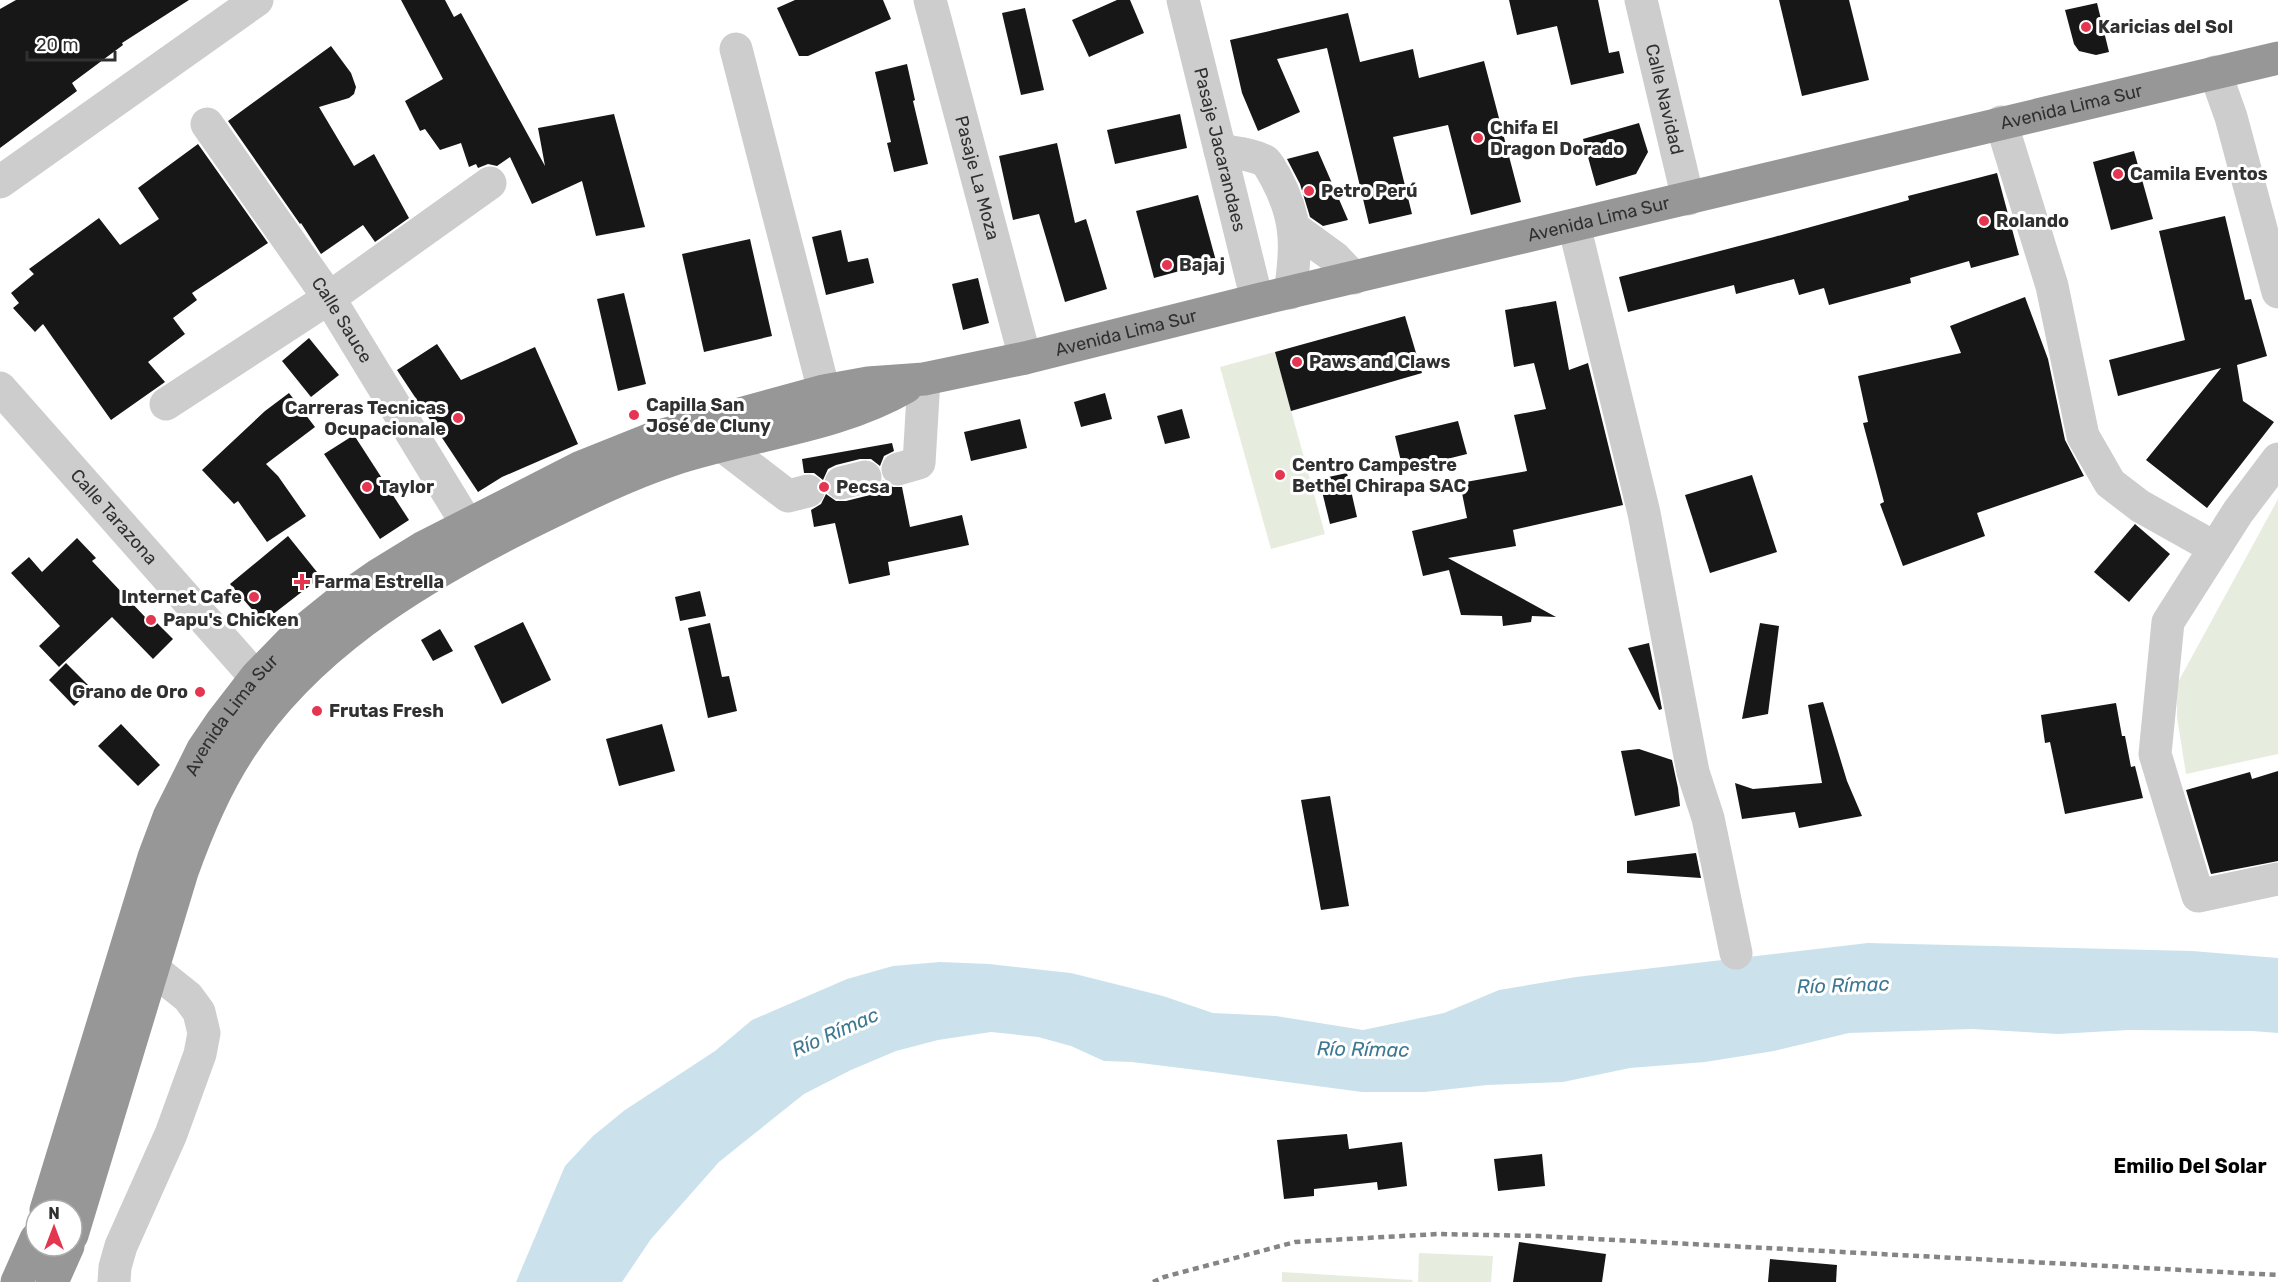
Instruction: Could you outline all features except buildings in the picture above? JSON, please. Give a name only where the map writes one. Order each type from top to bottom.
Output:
[{"type":"highway","name":"Avenida Lima Sur","points":[[83,1198],[182,872],[209,803],[237,753],[266,689],[279,652],[335,605],[378,575],[467,524],[581,467],[656,437],[824,391],[868,383],[921,379],[1025,358],[1257,300],[1354,279],[2001,122],[2278,58]]},
{"type":"highway","name":"Avenida Lima Sur","points":[[50,1198],[154,857],[182,788],[203,749],[222,721],[266,689],[303,673],[336,644],[430,575],[500,538],[669,460],[720,444],[836,417],[880,402],[921,379]]},
{"type":"highway","points":[[17,1282],[28,1258]]},
{"type":"highway","points":[[52,1282],[63,1258]]},
{"type":"street","points":[[0,182],[257,0]]},
{"type":"street","name":"Pasaje La Moza","points":[[930,0],[1025,358]]},
{"type":"street","name":"Pasaje Jacarandaes","points":[[1183,0],[1257,300]]},
{"type":"street","name":"Calle Navidad","points":[[1641,0],[1688,199]]},
{"type":"street","points":[[736,49],[824,391]]},
{"type":"street","points":[[2215,72],[2231,117],[2278,292]]},
{"type":"street","points":[[2001,122],[2052,286],[2083,436],[2110,483],[2140,506],[2215,549]]},
{"type":"street","name":"Calle Sauce","points":[[207,124],[329,298],[467,524]]},
{"type":"street","points":[[1220,150],[1248,155],[1267,162],[1282,189],[1294,228],[1296,255],[1290,293]]},
{"type":"street","points":[[166,405],[329,298],[490,183]]},
{"type":"street","points":[[1574,225],[1644,513],[1693,772],[1708,818],[1736,953]]},
{"type":"street","points":[[1294,228],[1334,257],[1354,279]]},
{"type":"street","points":[[898,469],[919,463],[921,379]]},
{"type":"street","name":"Calle Tarazona","points":[[0,388],[266,689]]},
{"type":"street","points":[[720,444],[788,496],[808,491]]},
{"type":"street","points":[[2278,459],[2238,513],[2168,622],[2155,754],[2198,896],[2278,879]]},
{"type":"street","points":[[114,1282],[115,1267],[121,1246],[171,1134],[200,1054],[204,1033],[199,1012],[188,997],[153,969],[123,956]]},
{"type":"green space","name":"Centro Campestre Bethel Chirapa SAC","points":[[1275,352],[1325,534],[1271,549],[1220,367]]},
{"type":"green space","points":[[2278,499],[2278,754],[2186,774],[2177,717],[2177,684]]},
{"type":"green space","points":[[1419,1253],[1493,1256],[1491,1282],[1418,1282]]},
{"type":"green space","points":[[1282,1272],[1413,1280],[1412,1282],[1282,1282]]},
{"type":"water","name":"Río Rímac","points":[[1868,943],[2192,951],[2278,958],[2278,1033],[2128,1030],[2058,1034],[1972,1029],[1849,1033],[1774,1051],[1705,1062],[1630,1068],[1563,1082],[1487,1085],[1425,1092],[1362,1092],[1132,1062],[1104,1061],[1071,1046],[1038,1037],[991,1032],[938,1040],[896,1051],[851,1070],[804,1094],[719,1162],[651,1239],[622,1282],[516,1282],[565,1166],[593,1136],[625,1110],[715,1051],[752,1020],[847,979],[893,966],[940,962],[989,964],[1071,973],[1163,996],[1213,1013],[1276,1016],[1363,1030],[1444,1013],[1499,990],[1576,977]]},
{"type":"railway","points":[[1153,1282],[1164,1277],[1295,1242],[1438,1234],[1539,1236],[2278,1275]]},
{"type":"place","name":"Karicias del Sol","points":[[2086,27]]},
{"type":"place","name":"Chifa El Dragon Dorado","points":[[1478,138]]},
{"type":"place","name":"Camila Eventos","points":[[2118,174]]},
{"type":"place","name":"Petro Perú","points":[[1309,191]]},
{"type":"place","name":"Rolando","points":[[1984,221]]},
{"type":"place","name":"Bajaj","points":[[1167,265]]},
{"type":"place","name":"Paws and Claws","points":[[1297,362]]},
{"type":"place","name":"Capilla San José de Cluny","points":[[634,415]]},
{"type":"place","name":"Carreras Tecnicas Ocupacionale","points":[[458,418]]},
{"type":"place","name":"Centro Campestre Bethel Chirapa SAC","points":[[1280,475]]},
{"type":"place","name":"Taylor","points":[[367,487]]},
{"type":"place","name":"Pecsa","points":[[824,487]]},
{"type":"place","name":"Farma Estrella","points":[[302,582]]},
{"type":"place","name":"Internet Cafe","points":[[254,597]]},
{"type":"place","name":"Papu's Chicken","points":[[151,620]]},
{"type":"place","name":"Grano de Oro","points":[[200,692]]},
{"type":"place","name":"Frutas Fresh","points":[[317,711]]},
{"type":"district","name":"Emilio Del Solar","points":[[2190,1166]]}]
